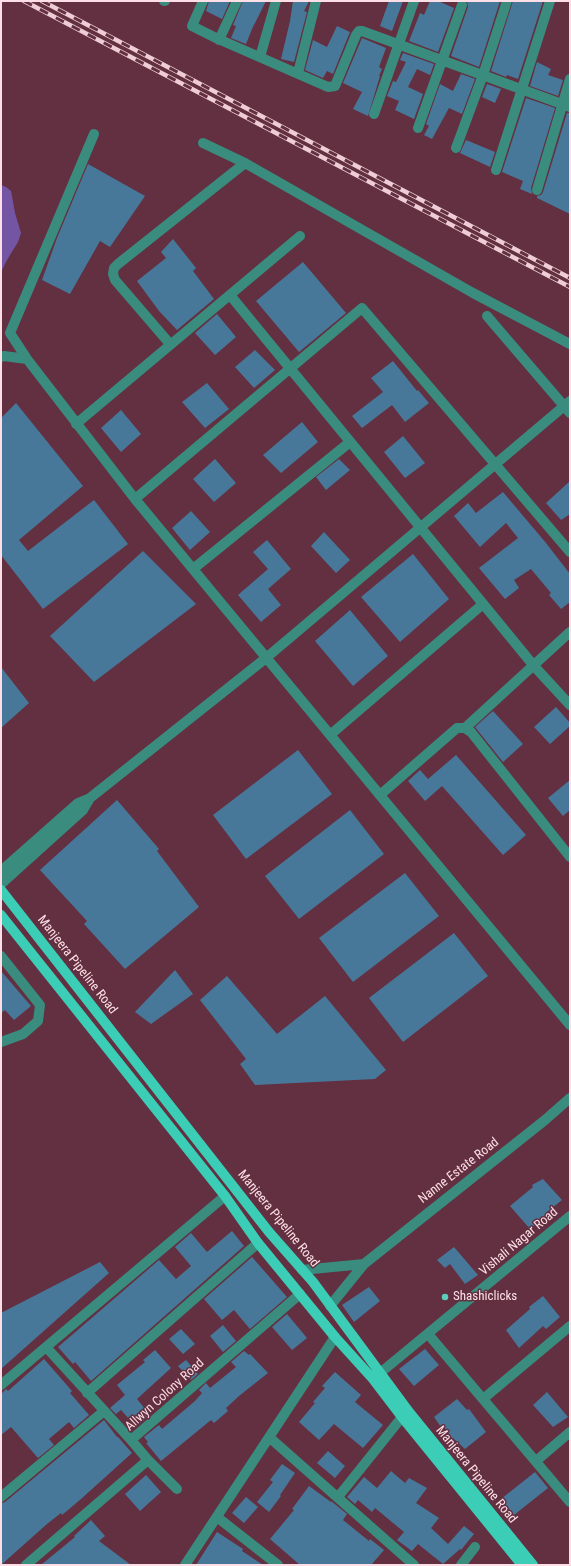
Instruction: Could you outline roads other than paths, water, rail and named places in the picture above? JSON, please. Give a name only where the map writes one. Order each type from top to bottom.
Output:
[{"type":"main road","name":"Manjeera Pipeline Road","points":[[1,890],[269,1232],[302,1270],[330,1306],[402,1417],[522,1565]]},
{"type":"main road","name":"Manjeera Pipeline Road","points":[[1,915],[225,1196],[258,1243],[335,1337],[377,1377],[409,1412],[533,1565]]},
{"type":"main road","points":[[180,1139],[191,1131]]},
{"type":"street","points":[[203,1],[191,25],[219,40],[328,87],[333,87],[336,84],[359,31],[566,106]]},
{"type":"street","points":[[219,40],[237,1]]},
{"type":"street","points":[[260,57],[276,1]]},
{"type":"street","points":[[298,73],[316,1]]},
{"type":"street","points":[[374,114],[414,1]]},
{"type":"street","points":[[456,148],[483,75],[507,1]]},
{"type":"street","points":[[496,170],[523,90],[550,1]]},
{"type":"street","points":[[418,128],[462,4]]},
{"type":"street","points":[[537,190],[566,106],[570,79]]},
{"type":"street","points":[[94,134],[10,333],[27,359],[135,499],[570,1025]]},
{"type":"street","points":[[203,143],[245,163],[474,293],[570,344]]},
{"type":"street","points":[[170,344],[115,280],[113,274],[114,268],[245,163]]},
{"type":"street","points":[[76,424],[300,236]]},
{"type":"street","points":[[230,296],[534,666],[570,705]]},
{"type":"street","points":[[135,499],[362,308],[570,552]]},
{"type":"street","points":[[1,872],[78,803],[90,798],[266,658],[495,464],[568,406],[487,316]]},
{"type":"street","points":[[1,357],[4,356],[27,359]]},
{"type":"street","points":[[193,570],[350,442]]},
{"type":"street","points":[[330,735],[483,604]]},
{"type":"street","points":[[466,728],[570,632]]},
{"type":"street","points":[[380,795],[457,728],[466,728],[471,732],[570,857]]},
{"type":"street","points":[[1,884],[83,810],[90,798]]},
{"type":"street","points":[[1,956],[40,1005],[38,1021],[24,1034],[1,1042]]},
{"type":"street","name":"Nanne Estate Road","points":[[330,1306],[364,1264],[570,1098]]},
{"type":"street","points":[[1,1385],[225,1196]]},
{"type":"street","name":"Vishali Nagar Road","points":[[377,1377],[401,1355],[570,1216]]},
{"type":"street","points":[[87,1393],[258,1243]]},
{"type":"street","points":[[302,1270],[364,1264]]},
{"type":"street","name":"Allwyn Colony Road","points":[[177,1489],[148,1460],[131,1440],[300,1294]]},
{"type":"street","points":[[483,1399],[570,1326]]},
{"type":"street","points":[[428,1334],[570,1502]]},
{"type":"street","points":[[185,1565],[335,1337]]},
{"type":"street","points":[[46,1347],[131,1440]]},
{"type":"street","points":[[1,1497],[104,1411]]},
{"type":"street","points":[[338,1497],[402,1417]]},
{"type":"street","points":[[536,1461],[570,1432]]},
{"type":"street","points":[[269,1437],[414,1565]]},
{"type":"street","points":[[26,1565],[148,1460]]},
{"type":"street","points":[[217,1517],[278,1565]]},
{"type":"street","points":[[461,1565],[475,1547]]},
{"type":"railway","points":[[24,1],[570,287]]},
{"type":"railway","points":[[42,1],[570,278]]},
{"type":"place","name":"Shashiclicks","points":[[445,1297]]}]
